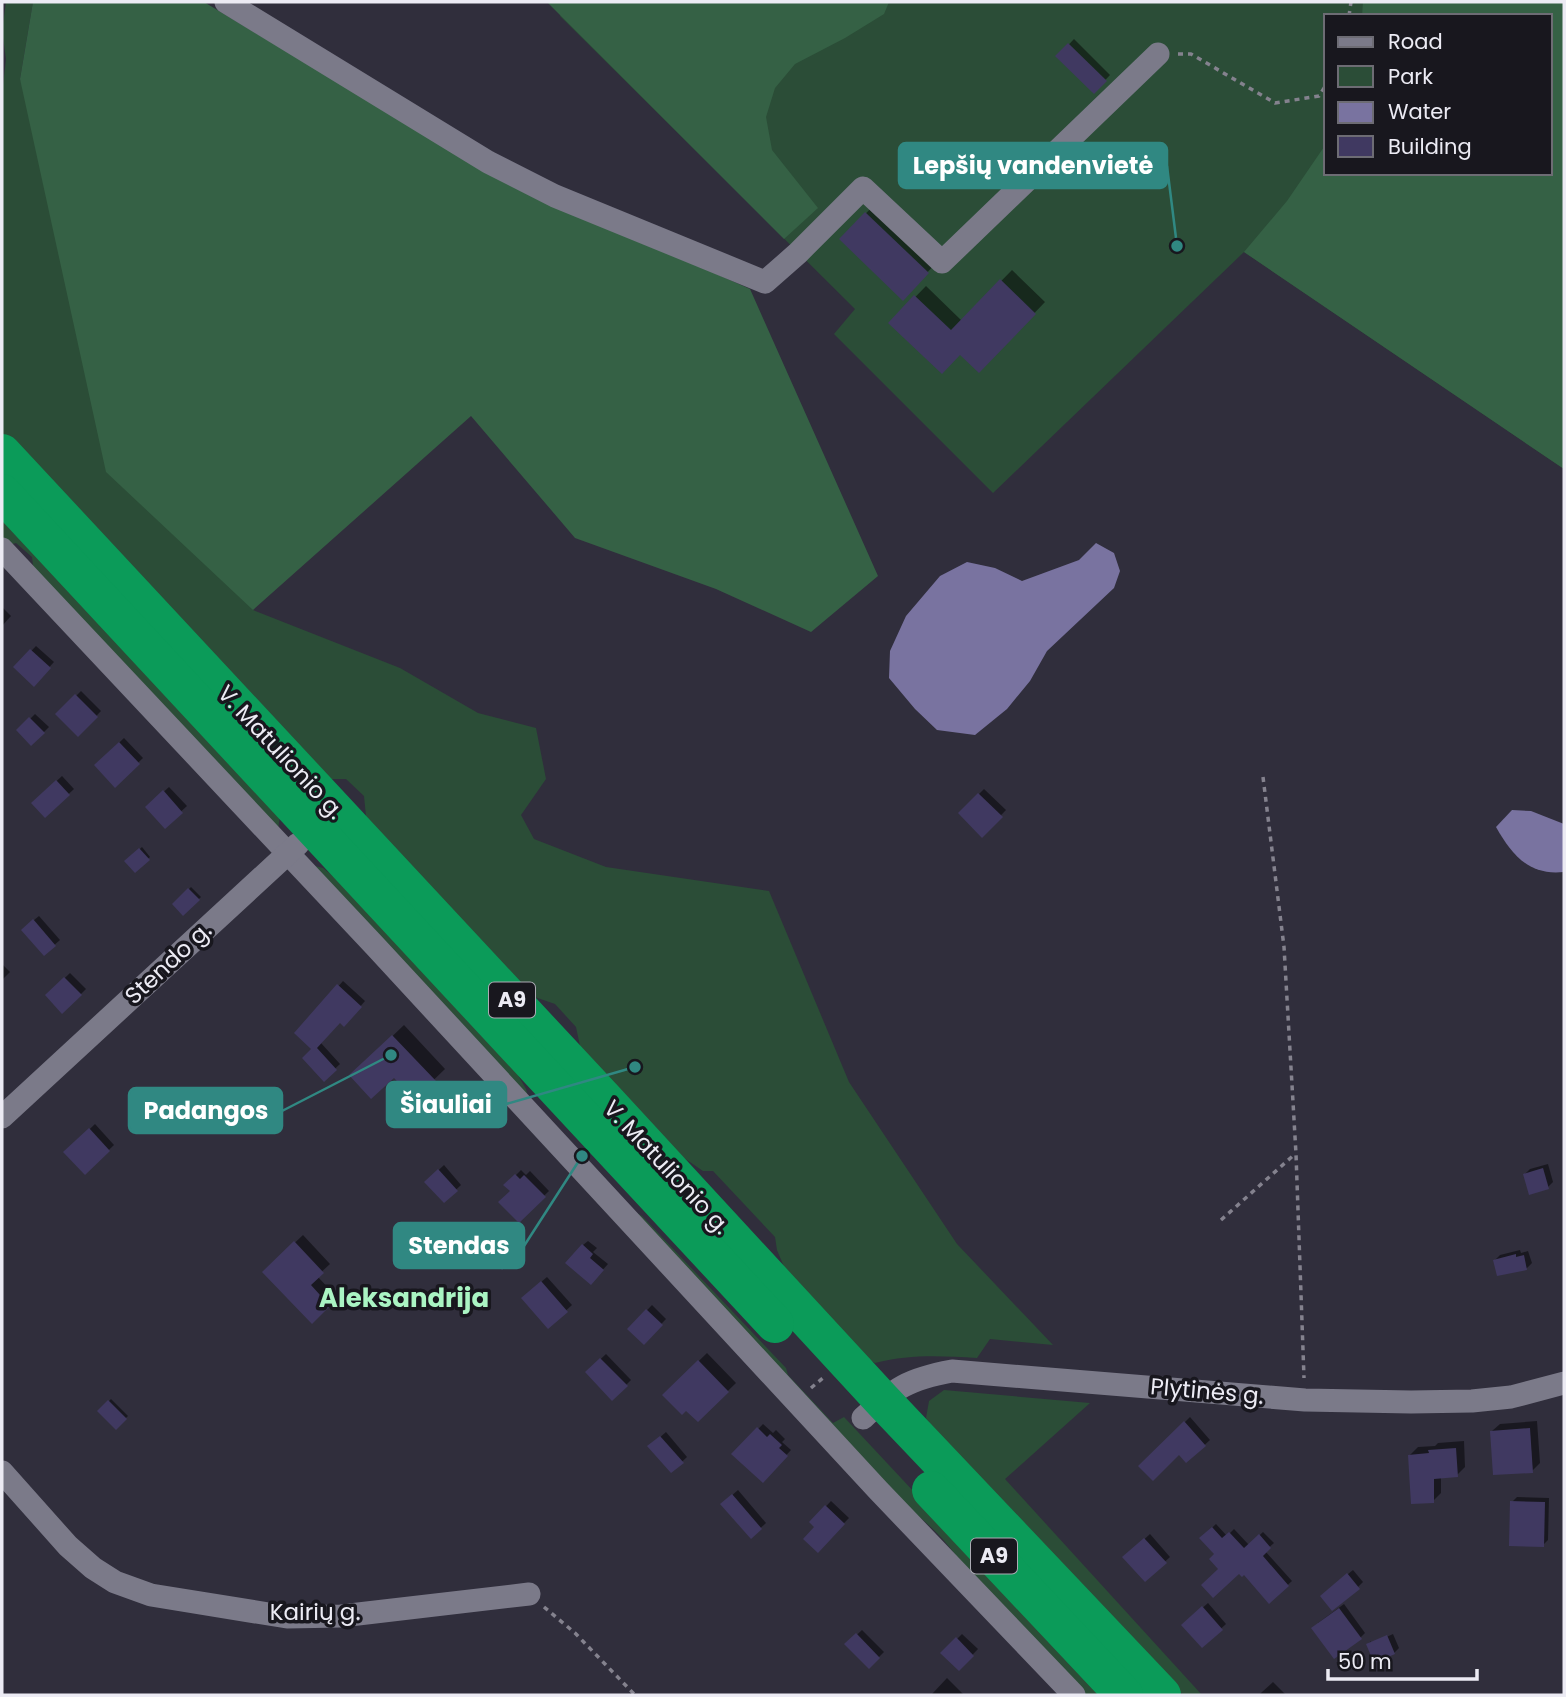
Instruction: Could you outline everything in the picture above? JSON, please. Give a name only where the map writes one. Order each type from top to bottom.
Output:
[{"type":"highway","name":"V. Matulionio g.","points":[[2,453],[324,819],[872,1409],[1124,1695]]},
{"type":"highway","name":"V. Matulionio g.","points":[[2,494],[324,819]]},
{"type":"highway","name":"V. Matulionio g.","points":[[872,1409],[1163,1695]]},
{"type":"street","points":[[226,2],[488,162],[555,196],[765,282],[863,188],[942,262],[1158,54]]},
{"type":"street","points":[[2,549],[375,946],[862,1472],[1074,1695]]},
{"type":"street","name":"Stendo g.","points":[[2,1117],[324,819]]},
{"type":"street","name":"Plytinės g.","points":[[872,1409],[906,1383],[928,1375],[952,1371],[1305,1400],[1472,1401],[1511,1397],[1564,1383]]},
{"type":"street","name":"Kairių g.","points":[[2,1472],[68,1546],[93,1568],[114,1582],[151,1595],[287,1617],[341,1616],[529,1594]]},
{"type":"path","points":[[1158,54],[1191,54],[1275,103],[1319,96],[1324,88]]},
{"type":"path","points":[[1263,777],[1283,947],[1296,1154],[1305,1400]]},
{"type":"path","points":[[1221,1220],[1296,1154]]},
{"type":"path","points":[[529,1594],[575,1633],[635,1695]]},
{"type":"green space","points":[[6,2],[33,2],[20,79],[253,610],[400,668],[478,713],[536,728],[546,779],[521,815],[534,839],[606,867],[769,891],[849,1082],[957,1244],[1053,1345],[990,1339],[977,1358],[913,1357],[875,1363],[866,1358],[787,1274],[777,1250],[775,1237],[713,1171],[703,1171],[662,1143],[583,1060],[576,1027],[555,1004],[520,992],[366,816],[364,796],[346,779],[331,779],[2,441],[2,94],[6,59],[2,31]]},
{"type":"green space","points":[[33,2],[204,2],[486,171],[750,289],[878,576],[811,632],[716,589],[575,538],[471,416],[253,610],[106,472],[20,79]]},
{"type":"green space","points":[[547,2],[889,2],[884,14],[795,64],[775,88],[766,117],[772,150],[818,208],[784,239]]},
{"type":"green space","points":[[567,2],[1564,2],[1564,469],[1244,252],[993,493],[834,334],[855,309],[560,16]]},
{"type":"green space","points":[[1363,2],[1564,2],[1564,469],[1244,252],[1287,201],[1324,147],[1324,175],[1552,175],[1552,14],[1362,14]]},
{"type":"green space","points":[[2,514],[280,814],[278,831],[34,573],[32,557],[16,543],[6,546],[2,541]]},
{"type":"green space","points":[[315,866],[323,868],[344,885],[508,1058],[526,1089],[531,1109]]},
{"type":"green space","points":[[620,1203],[642,1216],[786,1368],[788,1375],[833,1423],[844,1417],[1101,1695],[1082,1695],[963,1567],[936,1533],[904,1505]]},
{"type":"green space","points":[[944,1390],[1090,1403],[1005,1479],[1202,1695],[1183,1695],[938,1435],[926,1418],[929,1401]]},
{"type":"water","points":[[1096,543],[1114,553],[1120,571],[1114,588],[1047,651],[1030,681],[1007,709],[975,735],[937,730],[889,678],[890,651],[906,616],[940,576],[967,562],[995,568],[1022,581],[1079,560]]},
{"type":"water","points":[[1512,810],[1531,811],[1564,824],[1564,872],[1541,871],[1515,855],[1496,827]]},
{"type":"building","points":[[1068,43],[1107,81],[1094,94],[1055,56]]},
{"type":"building","points":[[865,212],[929,273],[903,301],[839,239]]},
{"type":"building","points":[[1000,279],[1036,314],[979,373],[960,355],[942,374],[888,323],[914,295],[951,330]]},
{"type":"building","points":[[30,649],[51,668],[34,687],[13,667]]},
{"type":"building","points":[[75,694],[98,717],[78,737],[55,714]]},
{"type":"building","points":[[29,717],[45,733],[31,746],[16,730]]},
{"type":"building","points":[[119,742],[140,764],[115,788],[94,765]]},
{"type":"building","points":[[56,780],[70,795],[45,818],[31,803]]},
{"type":"building","points":[[163,790],[183,813],[165,829],[145,807]]},
{"type":"building","points":[[978,793],[1003,817],[982,838],[958,813]]},
{"type":"building","points":[[139,848],[150,860],[135,873],[124,861]]},
{"type":"building","points":[[188,888],[200,900],[183,916],[172,904]]},
{"type":"building","points":[[33,919],[56,946],[44,956],[21,930]]},
{"type":"building","points":[[64,977],[82,995],[62,1014],[45,995]]},
{"type":"building","points":[[337,984],[362,1007],[344,1027],[340,1023],[317,1048],[337,1070],[324,1082],[302,1058],[311,1049],[294,1033]]},
{"type":"building","points":[[392,1035],[436,1081],[415,1100],[394,1078],[371,1099],[349,1075]]},
{"type":"building","points":[[89,1128],[110,1151],[85,1175],[63,1152]]},
{"type":"building","points":[[1543,1168],[1549,1189],[1529,1195],[1523,1174]]},
{"type":"building","points":[[438,1169],[458,1191],[444,1203],[424,1182]]},
{"type":"building","points":[[515,1174],[520,1179],[524,1175],[546,1197],[519,1223],[498,1202],[510,1191],[503,1185]]},
{"type":"building","points":[[493,1228],[517,1257],[502,1270],[478,1241]]},
{"type":"building","points":[[294,1241],[324,1273],[311,1285],[330,1306],[312,1324],[262,1272]]},
{"type":"building","points":[[582,1244],[593,1254],[590,1258],[604,1270],[591,1285],[565,1263]]},
{"type":"building","points":[[1516,1254],[1516,1257],[1524,1255],[1527,1270],[1497,1276],[1493,1260]]},
{"type":"building","points":[[541,1281],[568,1312],[548,1329],[521,1298]]},
{"type":"building","points":[[646,1309],[663,1325],[644,1345],[627,1329]]},
{"type":"building","points":[[600,1358],[628,1386],[612,1401],[585,1372]]},
{"type":"building","points":[[698,1360],[729,1392],[698,1422],[686,1411],[682,1415],[662,1395]]},
{"type":"building","points":[[108,1400],[127,1419],[116,1430],[97,1411]]},
{"type":"building","points":[[1184,1421],[1206,1446],[1186,1463],[1179,1455],[1153,1481],[1138,1466]]},
{"type":"building","points":[[757,1427],[767,1437],[770,1434],[782,1445],[779,1448],[788,1456],[763,1483],[731,1454]]},
{"type":"building","points":[[1530,1428],[1533,1473],[1493,1475],[1490,1431]]},
{"type":"building","points":[[660,1436],[684,1463],[671,1473],[647,1446]]},
{"type":"building","points":[[1456,1448],[1458,1477],[1434,1479],[1434,1503],[1411,1504],[1408,1455]]},
{"type":"building","points":[[732,1494],[762,1529],[751,1539],[720,1504]]},
{"type":"building","points":[[1510,1501],[1545,1502],[1544,1547],[1509,1546]]},
{"type":"building","points":[[825,1505],[845,1524],[818,1553],[803,1539],[814,1527],[809,1522]]},
{"type":"building","points":[[1212,1527],[1222,1538],[1229,1532],[1244,1548],[1259,1534],[1271,1548],[1263,1556],[1289,1586],[1269,1604],[1244,1575],[1242,1577],[1239,1574],[1213,1598],[1201,1585],[1218,1569],[1209,1559],[1214,1554],[1199,1538]]},
{"type":"building","points":[[1144,1538],[1167,1563],[1145,1582],[1122,1557]]},
{"type":"building","points":[[1347,1573],[1360,1589],[1332,1611],[1320,1596]]},
{"type":"building","points":[[1202,1606],[1223,1630],[1202,1648],[1181,1625]]},
{"type":"building","points":[[1339,1608],[1362,1639],[1334,1659],[1311,1628]]},
{"type":"building","points":[[856,1633],[880,1658],[869,1669],[844,1644]]},
{"type":"building","points":[[1387,1635],[1395,1654],[1374,1663],[1366,1644]]},
{"type":"building","points":[[956,1637],[974,1656],[959,1671],[940,1653]]},
{"type":"place","name":"Lepšių vandenvietė","points":[[1177,246]]},
{"type":"place","name":"Padangos","points":[[391,1055]]},
{"type":"place","name":"Šiauliai","points":[[635,1067]]},
{"type":"place","name":"Stendas","points":[[582,1156]]},
{"type":"district","name":"Aleksandrija","points":[[404,1298]]}]
